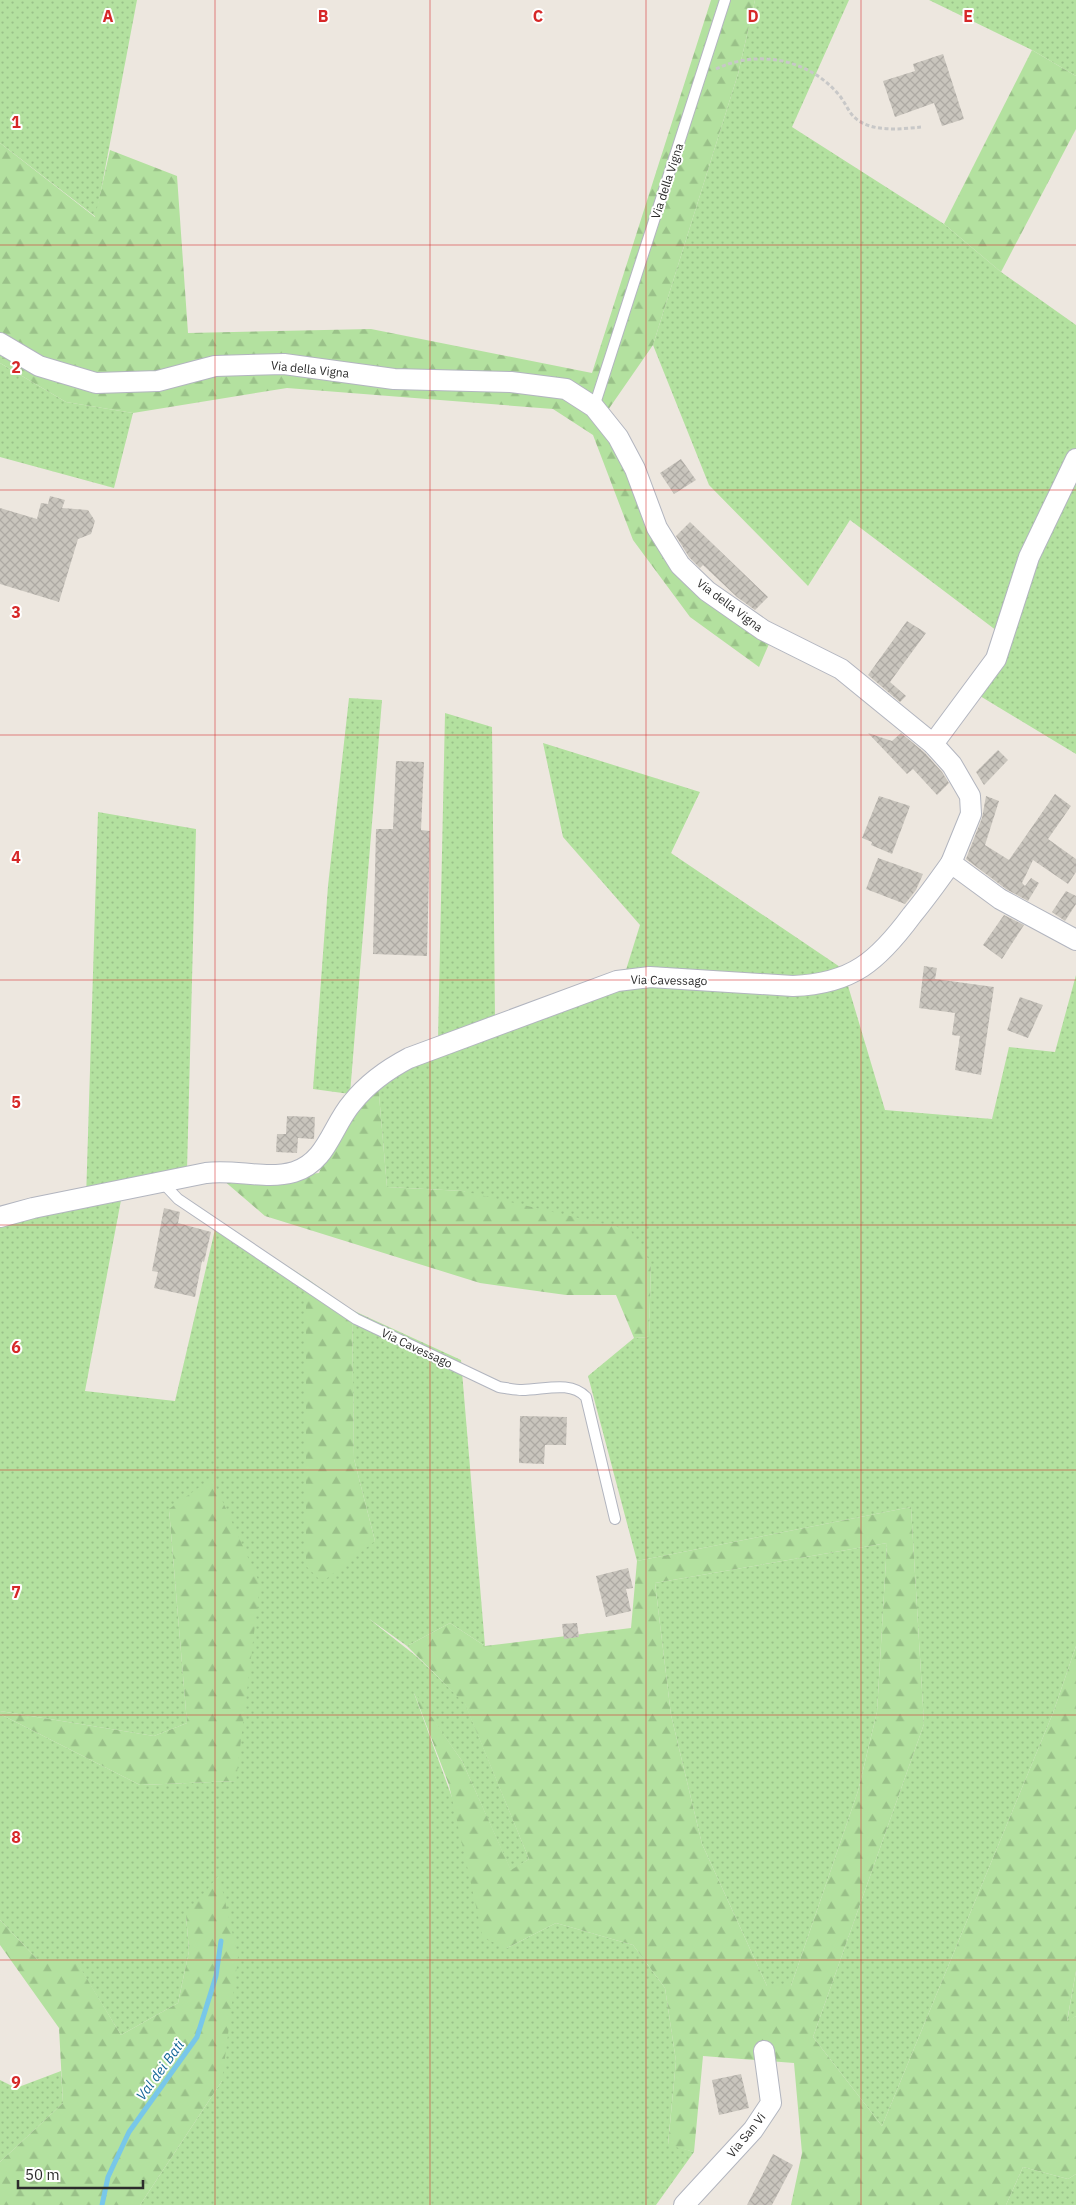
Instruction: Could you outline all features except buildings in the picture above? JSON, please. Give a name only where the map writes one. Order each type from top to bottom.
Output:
[{"type":"street","name":"Via della Vigna","points":[[0,342],[39,366],[96,383],[158,382],[215,366],[284,364],[394,379],[511,382],[566,389],[594,407],[618,437],[635,469],[657,528],[680,565],[707,591],[763,630],[841,669],[933,744]]},
{"type":"street","points":[[933,744],[996,659],[1029,557],[1076,459]]},
{"type":"street","name":"Via Cavessago","points":[[0,1217],[162,1181],[217,1171],[283,1174],[303,1169],[324,1151],[351,1103],[369,1085],[396,1065],[409,1058],[600,985],[634,978],[650,977],[793,986],[819,984],[840,979],[866,966],[877,958],[898,934],[951,862],[971,814],[970,796],[952,765],[933,744]]},
{"type":"street","points":[[951,862],[1000,899],[1076,940]]},
{"type":"street","name":"Via San Vi","points":[[684,2205],[753,2130],[772,2102],[764,2051]]},
{"type":"lane","name":"Via della Vigna","points":[[594,407],[725,0]]},
{"type":"lane","name":"Via Cavessago","points":[[162,1181],[178,1199],[356,1319],[499,1387],[521,1390],[566,1386],[580,1391],[586,1397],[615,1519]]},
{"type":"path","points":[[712,71],[733,61],[762,58],[788,61],[815,75],[838,94],[855,118],[869,125],[892,129],[922,127]]},
{"type":"green space","points":[[0,0],[137,0],[96,217],[0,143]]},
{"type":"green space","points":[[711,0],[755,0],[738,74],[653,345],[608,410],[653,531],[769,644],[759,667],[690,617],[633,540],[593,435],[553,409],[287,388],[133,413],[66,402],[0,363],[0,143],[95,217],[110,150],[177,176],[188,333],[371,329],[592,373]]},
{"type":"green space","points":[[755,0],[849,0],[792,127],[944,224],[1001,272],[1076,325],[1076,754],[980,696],[1009,640],[850,520],[808,586],[709,485],[653,345],[738,74]]},
{"type":"green space","points":[[929,0],[1076,0],[1076,76],[1032,50]]},
{"type":"green space","points":[[1032,50],[1076,76],[1076,129],[1001,272],[944,224]]},
{"type":"green space","points":[[0,363],[66,402],[133,413],[114,488],[0,457]]},
{"type":"green space","points":[[349,698],[382,700],[350,1094],[313,1089],[328,886]]},
{"type":"green space","points":[[445,713],[492,727],[495,1017],[625,973],[640,925],[563,837],[543,743],[700,792],[671,853],[843,969],[885,1110],[992,1119],[1009,1047],[1055,1052],[1076,975],[1076,1646],[1053,1713],[882,2126],[813,2037],[924,1724],[911,1507],[637,1561],[588,1376],[634,1338],[649,1337],[651,1263],[463,1191],[387,1187],[377,1072],[438,1040]]},
{"type":"green space","points":[[98,812],[196,829],[187,1169],[122,1195],[85,1391],[175,1401],[217,1221],[306,1278],[306,1565],[375,1541],[354,1459],[352,1310],[461,1360],[485,1646],[450,1623],[407,1646],[368,1618],[416,1656],[465,1703],[529,1859],[511,1871],[462,1761],[414,1693],[507,1948],[556,1923],[633,1945],[665,1988],[676,2061],[668,2144],[694,2152],[656,2205],[140,2205],[222,2081],[186,1915],[189,1951],[178,2003],[121,2035],[75,1960],[38,1960],[0,1920],[0,1714],[140,1785],[236,1781],[169,1509],[187,1723],[154,1736],[0,1711],[0,1209],[86,1199]]},
{"type":"green space","points":[[377,1072],[387,1187],[463,1191],[630,1230],[651,1263],[649,1337],[634,1338],[616,1295],[566,1295],[480,1283],[265,1216],[216,1174],[275,1178],[319,1173],[350,1094]]},
{"type":"green space","points":[[306,1278],[352,1310],[354,1459],[375,1541],[322,1582],[306,1566]]},
{"type":"green space","points":[[212,1478],[260,1584],[236,1781],[140,1785],[0,1714],[0,1711],[154,1736],[187,1723],[169,1509]]},
{"type":"green space","points":[[911,1507],[924,1724],[813,2037],[882,2126],[1053,1713],[1076,1646],[1076,1971],[1067,2021],[1076,2016],[1076,2174],[1068,2179],[1023,2167],[1006,2205],[791,2205],[802,2153],[794,2063],[703,2056],[694,2152],[668,2145],[676,2061],[665,1988],[633,1945],[556,1923],[507,1948],[483,1938],[449,1785],[413,1690],[462,1761],[511,1870],[529,1859],[465,1704],[407,1646],[450,1623],[485,1646],[631,1628],[637,1561]],"holes":[[[887,1543],[877,1712],[858,1791],[791,1986],[767,1986],[702,1844],[671,1715],[655,1583]]]},
{"type":"green space","points":[[887,1543],[877,1712],[858,1791],[791,1986],[767,1986],[702,1844],[671,1715],[655,1583]]},
{"type":"green space","points":[[219,1875],[238,1957],[222,2081],[140,2205],[0,2205],[0,2162],[63,2103],[59,2028],[0,1945],[0,1920],[38,1960],[75,1959],[121,2035],[178,2003],[189,1951],[186,1915]]},
{"type":"green space","points":[[1076,1971],[1076,2016],[1067,2022]]},
{"type":"green space","points":[[61,2071],[63,2103],[0,2162],[0,2080],[16,2088]]},
{"type":"green space","points":[[1023,2167],[1068,2179],[1076,2174],[1076,2205],[1006,2205]]},
{"type":"waterway","name":"Val dei Bati","points":[[102,2205],[108,2177],[129,2132],[197,2037],[216,1976],[221,1941]]}]
